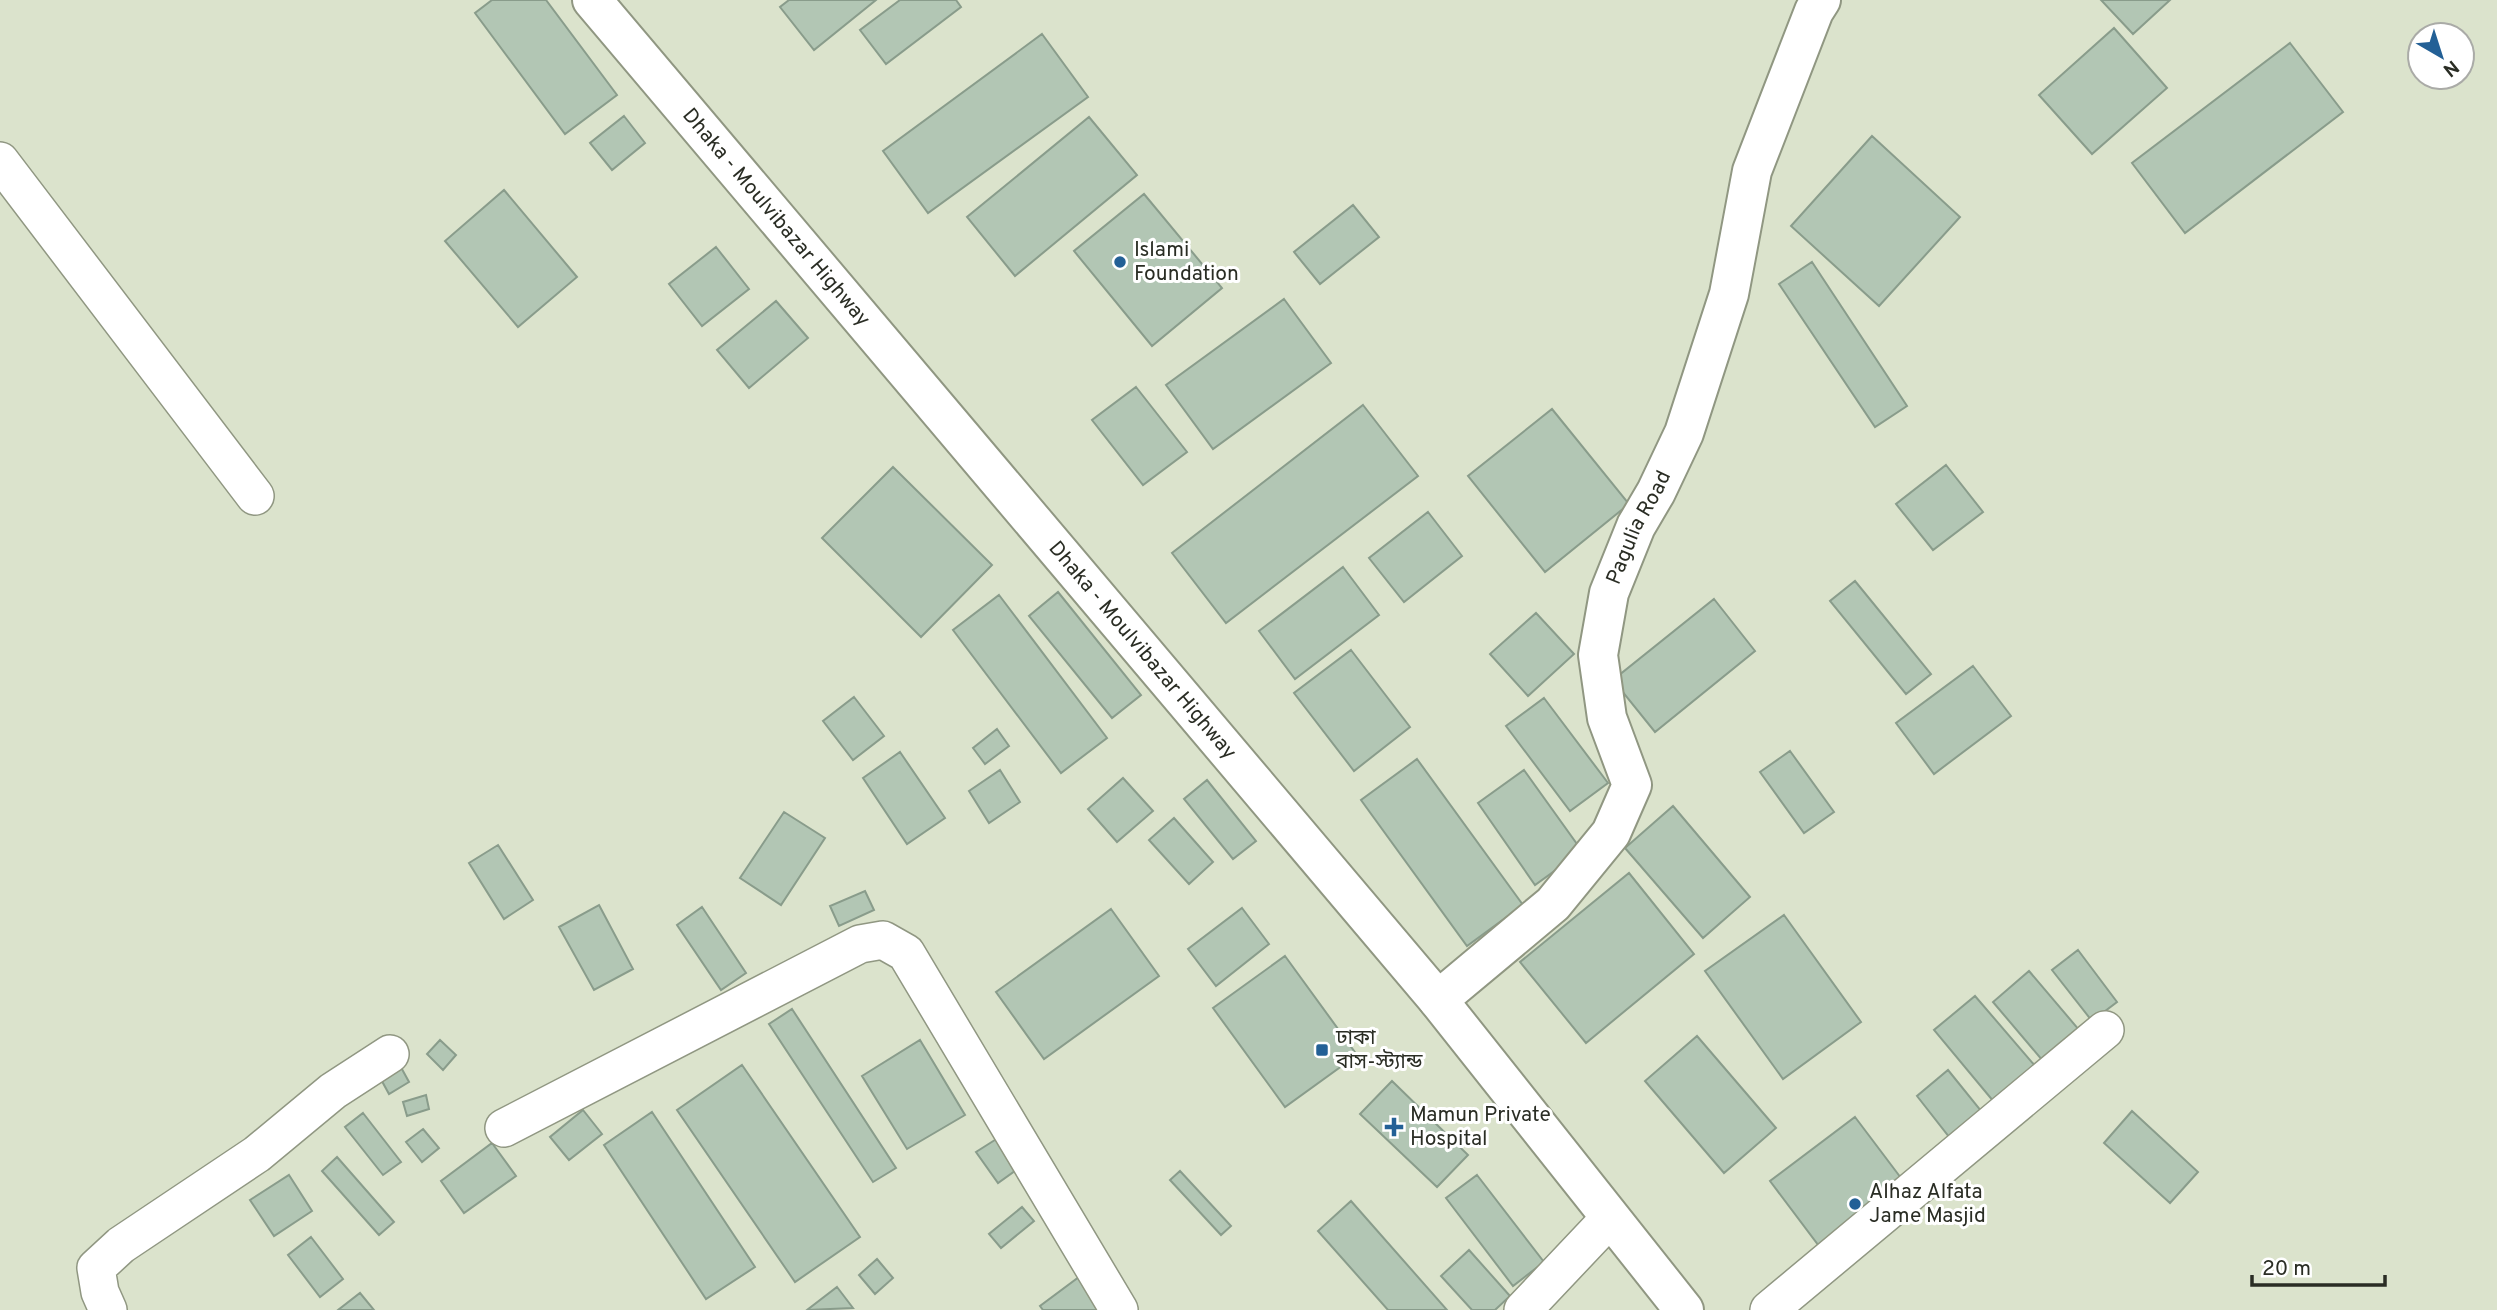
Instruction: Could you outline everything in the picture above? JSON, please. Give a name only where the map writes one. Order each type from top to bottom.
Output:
[{"type":"main road","name":"Dhaka - Moulvibazar Highway","points":[[592,0],[1438,1000],[1684,1310]]},
{"type":"main road","name":"Pagulia Road","points":[[1438,1000],[1553,904],[1611,834],[1632,785],[1607,718],[1598,655],[1609,593],[1636,526],[1656,492],[1684,433],[1729,294],[1752,171],[1814,11],[1821,0]]},
{"type":"street","points":[[0,161],[255,496]]},
{"type":"street","points":[[504,1128],[860,944],[883,940],[906,953],[1119,1310]]},
{"type":"street","points":[[1769,1310],[2105,1030]]},
{"type":"street","points":[[108,1310],[100,1293],[96,1268],[121,1245],[257,1154],[333,1091],[390,1054]]},
{"type":"street","points":[[1522,1310],[1610,1218]]},
{"type":"building","points":[[492,0],[546,0],[617,95],[565,134],[475,13]]},
{"type":"building","points":[[789,0],[876,0],[814,50],[780,7]]},
{"type":"building","points":[[900,0],[956,0],[961,7],[886,64],[860,30]]},
{"type":"building","points":[[2101,0],[2170,0],[2133,34]]},
{"type":"building","points":[[2114,28],[2167,88],[2092,154],[2039,95]]},
{"type":"building","points":[[1042,34],[1088,97],[928,213],[883,151]]},
{"type":"building","points":[[2290,43],[2343,112],[2185,233],[2132,163]]},
{"type":"building","points":[[624,116],[645,143],[612,170],[590,143]]},
{"type":"building","points":[[1089,117],[1137,175],[1015,276],[967,217]]},
{"type":"building","points":[[1872,136],[1960,217],[1879,306],[1791,226]]},
{"type":"building","points":[[504,190],[577,277],[518,327],[445,241]]},
{"type":"building","points":[[1144,194],[1222,288],[1152,346],[1074,251]]},
{"type":"building","points":[[1353,205],[1379,237],[1320,284],[1294,252]]},
{"type":"building","points":[[716,247],[749,289],[702,326],[669,284]]},
{"type":"building","points":[[1812,262],[1907,406],[1875,427],[1779,284]]},
{"type":"building","points":[[1284,299],[1331,363],[1213,449],[1166,385]]},
{"type":"building","points":[[776,301],[808,338],[749,388],[717,350]]},
{"type":"building","points":[[1136,387],[1187,452],[1143,485],[1092,420]]},
{"type":"building","points":[[1363,405],[1418,476],[1226,623],[1172,553]]},
{"type":"building","points":[[1552,409],[1629,504],[1545,572],[1468,476]]},
{"type":"building","points":[[1946,465],[1983,512],[1933,550],[1896,504]]},
{"type":"building","points":[[893,467],[992,565],[921,637],[822,538]]},
{"type":"building","points":[[1428,512],[1462,556],[1404,602],[1369,558]]},
{"type":"building","points":[[1343,567],[1379,615],[1295,679],[1259,631]]},
{"type":"building","points":[[1855,581],[1931,674],[1906,694],[1830,601]]},
{"type":"building","points":[[1058,592],[1141,695],[1112,718],[1029,616]]},
{"type":"building","points":[[999,595],[1107,738],[1061,773],[953,630]]},
{"type":"building","points":[[1714,599],[1755,651],[1655,732],[1613,680]]},
{"type":"building","points":[[1536,613],[1574,654],[1528,696],[1490,654]]},
{"type":"building","points":[[1351,650],[1410,727],[1354,771],[1294,693]]},
{"type":"building","points":[[1973,666],[2011,716],[1934,774],[1896,723]]},
{"type":"building","points":[[854,697],[884,736],[853,760],[823,721]]},
{"type":"building","points":[[1544,698],[1608,783],[1570,811],[1506,726]]},
{"type":"building","points":[[997,729],[1009,746],[985,764],[973,748]]},
{"type":"building","points":[[1790,751],[1834,812],[1804,833],[1760,772]]},
{"type":"building","points":[[900,752],[945,818],[907,844],[863,778]]},
{"type":"building","points":[[1417,759],[1523,905],[1467,946],[1361,800]]},
{"type":"building","points":[[1000,770],[1020,802],[989,823],[969,791]]},
{"type":"building","points":[[1524,770],[1582,851],[1535,885],[1478,803]]},
{"type":"building","points":[[1123,778],[1153,811],[1117,842],[1088,809]]},
{"type":"building","points":[[1207,780],[1256,841],[1233,859],[1184,799]]},
{"type":"building","points":[[1673,806],[1750,897],[1703,938],[1625,848]]},
{"type":"building","points":[[784,812],[825,838],[781,905],[740,878]]},
{"type":"building","points":[[1174,818],[1213,862],[1189,884],[1149,840]]},
{"type":"building","points":[[498,845],[533,900],[504,919],[469,863]]},
{"type":"building","points":[[1629,873],[1694,954],[1586,1043],[1520,962]]},
{"type":"building","points":[[865,891],[874,910],[839,926],[830,906]]},
{"type":"building","points":[[599,905],[633,969],[594,990],[559,927]]},
{"type":"building","points":[[702,907],[746,973],[721,990],[677,925]]},
{"type":"building","points":[[1242,908],[1269,944],[1216,986],[1188,949]]},
{"type":"building","points":[[1111,909],[1159,976],[1044,1059],[996,992]]},
{"type":"building","points":[[1784,915],[1861,1022],[1783,1079],[1705,971]]},
{"type":"building","points":[[2078,950],[2117,1002],[2092,1021],[2052,970]]},
{"type":"building","points":[[1285,956],[1357,1055],[1285,1107],[1213,1008]]},
{"type":"building","points":[[2029,971],[2080,1031],[2043,1061],[1993,1002]]},
{"type":"building","points":[[1975,996],[2036,1067],[1994,1102],[1934,1030]]},
{"type":"building","points":[[792,1009],[896,1168],[873,1182],[769,1024]]},
{"type":"building","points":[[1697,1036],[1776,1128],[1724,1173],[1645,1081]]},
{"type":"building","points":[[440,1040],[456,1055],[443,1070],[427,1054]]},
{"type":"building","points":[[920,1040],[965,1115],[907,1149],[862,1076]]},
{"type":"building","points":[[397,1060],[409,1082],[389,1094],[377,1072]]},
{"type":"building","points":[[742,1065],[860,1237],[795,1282],[677,1110]]},
{"type":"building","points":[[1948,1070],[1982,1112],[1950,1138],[1917,1096]]},
{"type":"building","points":[[1392,1081],[1468,1155],[1437,1187],[1360,1114]]},
{"type":"building","points":[[426,1095],[429,1109],[407,1116],[403,1102]]},
{"type":"building","points":[[583,1110],[602,1134],[569,1160],[550,1137]]},
{"type":"building","points":[[2132,1111],[2198,1172],[2170,1203],[2104,1143]]},
{"type":"building","points":[[652,1112],[755,1267],[706,1299],[604,1145]]},
{"type":"building","points":[[363,1113],[401,1162],[383,1175],[345,1127]]},
{"type":"building","points":[[1855,1117],[1904,1182],[1819,1246],[1770,1181]]},
{"type":"building","points":[[423,1129],[439,1148],[422,1162],[406,1142]]},
{"type":"building","points":[[998,1138],[1019,1168],[998,1183],[976,1152]]},
{"type":"building","points":[[492,1143],[516,1176],[464,1213],[441,1181]]},
{"type":"building","points":[[337,1157],[394,1222],[379,1235],[322,1171]]},
{"type":"building","points":[[1180,1171],[1231,1226],[1221,1235],[1170,1180]]},
{"type":"building","points":[[289,1175],[312,1211],[274,1236],[250,1200]]},
{"type":"building","points":[[1477,1175],[1544,1262],[1513,1286],[1446,1198]]},
{"type":"building","points":[[1351,1201],[1447,1310],[1388,1310],[1318,1231]]},
{"type":"building","points":[[1022,1207],[1034,1221],[1001,1248],[989,1234]]},
{"type":"building","points":[[311,1237],[343,1279],[320,1297],[288,1255]]},
{"type":"building","points":[[1469,1250],[1510,1296],[1495,1310],[1472,1310],[1441,1276]]},
{"type":"building","points":[[877,1259],[893,1278],[875,1294],[859,1275]]},
{"type":"building","points":[[1083,1274],[1107,1310],[1043,1310],[1040,1306]]},
{"type":"building","points":[[837,1287],[853,1308],[807,1310]]},
{"type":"building","points":[[360,1293],[374,1310],[338,1310]]},
{"type":"place","name":"Islami Foundation","points":[[1120,262]]},
{"type":"place","name":"ঢাকা বাস-স্ট্যান্ড","points":[[1322,1050]]},
{"type":"place","name":"Mamun Private Hospital","points":[[1394,1127]]},
{"type":"place","name":"Alhaz Alfata Jame Masjid","points":[[1855,1204]]}]
